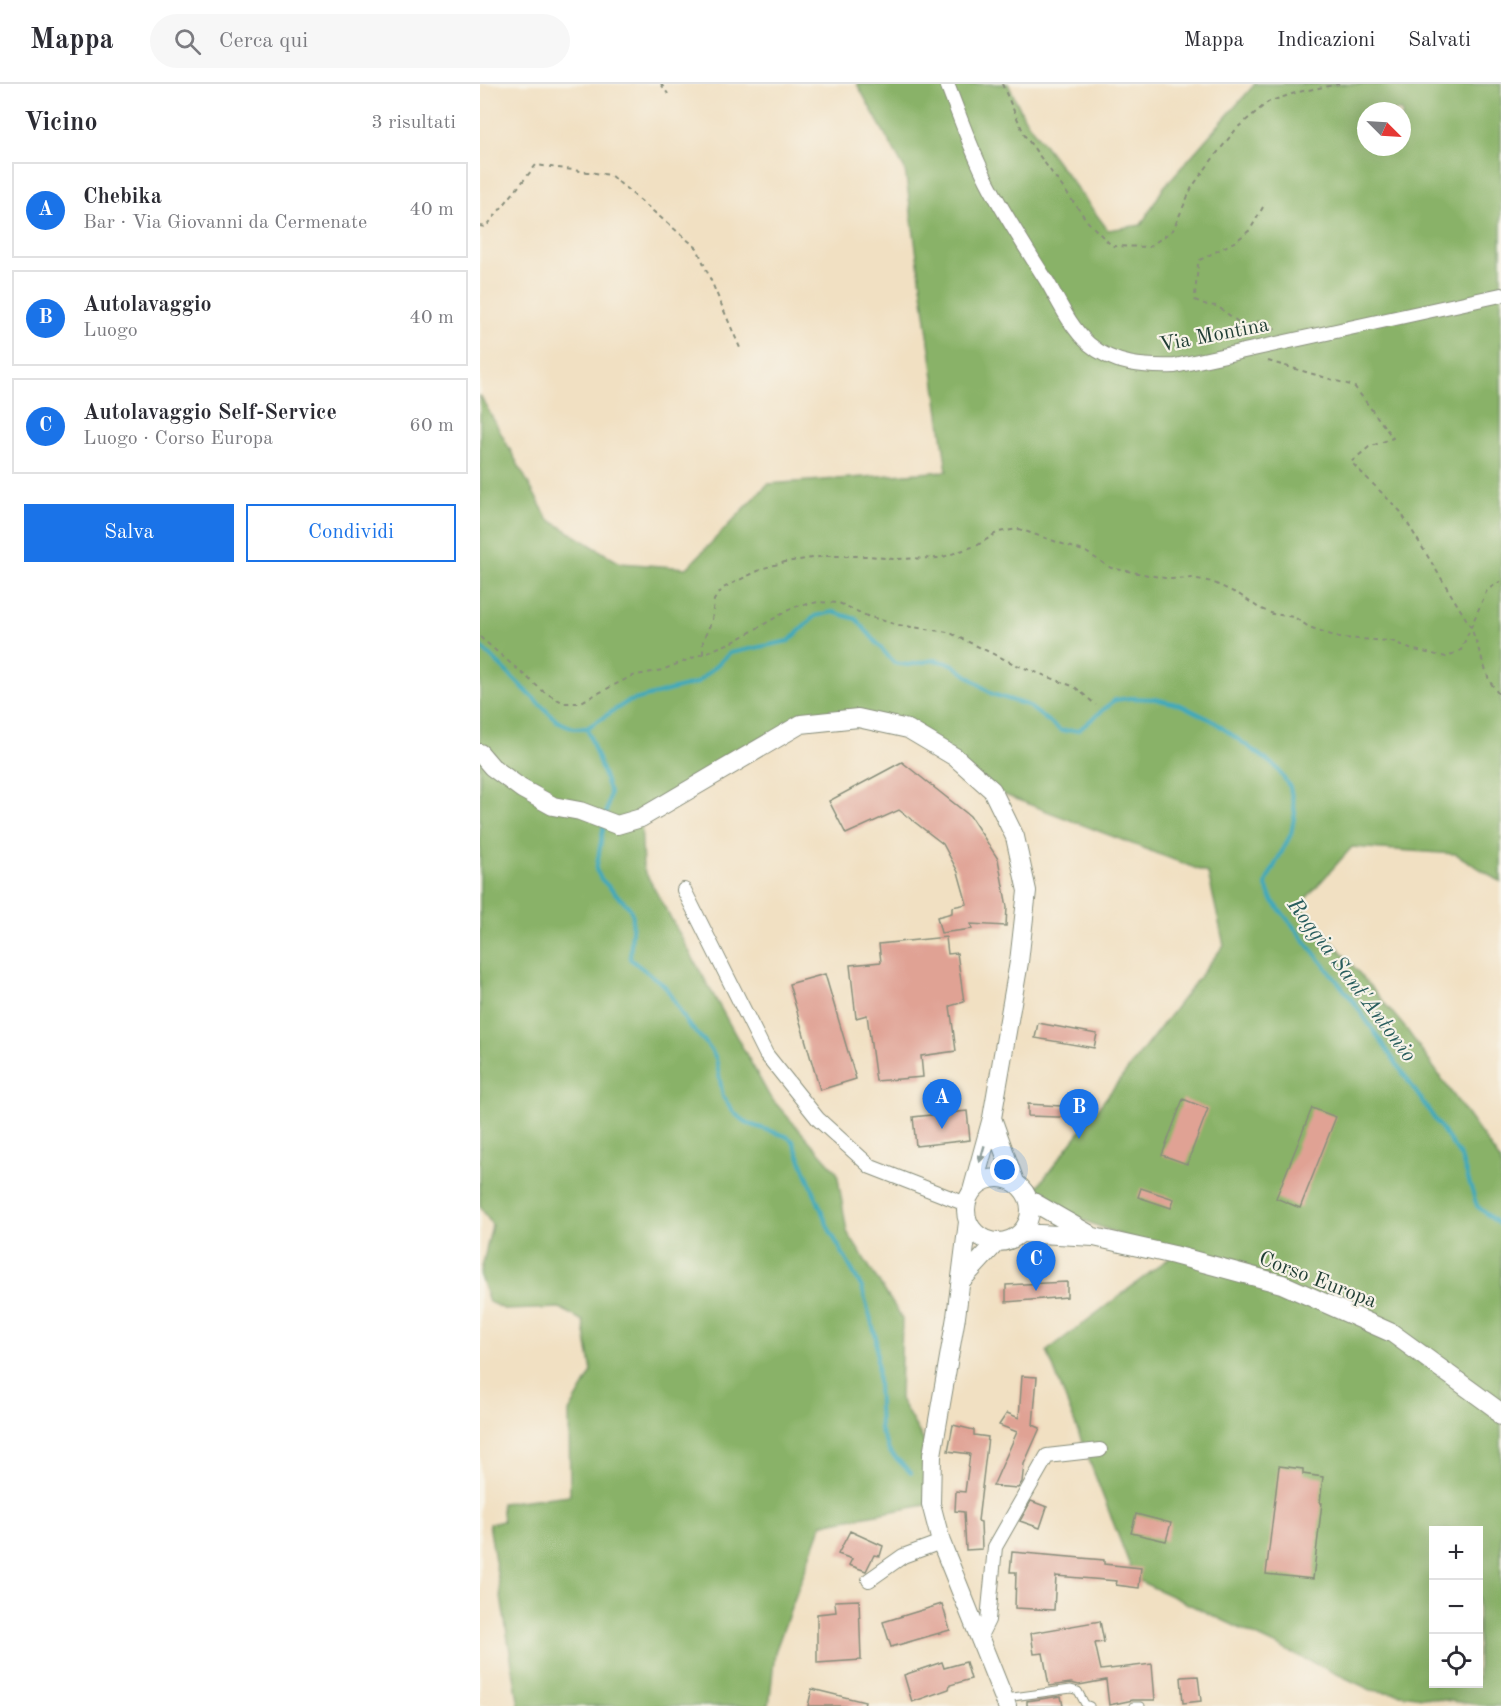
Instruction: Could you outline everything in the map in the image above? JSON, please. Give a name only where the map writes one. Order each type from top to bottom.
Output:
[{"type":"main road","points":[[480,753],[492,766],[522,789],[553,806],[580,811],[616,825],[641,818],[801,724],[858,718],[908,729],[955,757],[992,790],[1015,837],[1027,891],[1019,962],[992,1118],[968,1206],[961,1281],[933,1455],[931,1504],[941,1542],[1006,1702]]},
{"type":"main road","points":[[992,1118],[1015,1182]]},
{"type":"main road","points":[[997,1177],[1015,1182],[1023,1189],[1030,1209],[1028,1220],[1021,1233],[1006,1241],[997,1242],[980,1237],[968,1206],[982,1181],[997,1177]]},
{"type":"main road","points":[[1028,1199],[1094,1237]]},
{"type":"main road","name":"Corso Europa","points":[[1021,1233],[1094,1237],[1174,1255],[1282,1284],[1392,1333],[1495,1408],[1501,1416]]},
{"type":"main road","points":[[961,1281],[997,1242]]},
{"type":"street","name":"Via Montina","points":[[947,84],[987,181],[1075,328],[1089,344],[1105,355],[1129,364],[1175,366],[1501,296]]},
{"type":"street","points":[[684,890],[766,1054],[818,1119],[871,1167],[968,1206]]},
{"type":"street","points":[[980,1636],[988,1620],[994,1547],[1047,1456],[1100,1450]]},
{"type":"street","points":[[869,1580],[903,1556],[941,1542]]},
{"type":"lane","points":[[1006,1702],[1071,1689],[1078,1691],[1085,1704],[1090,1706]]},
{"type":"lane","points":[[1133,1706],[1141,1706]]},
{"type":"path","points":[[661,84],[668,94]]},
{"type":"path","points":[[1002,84],[1025,136],[1088,222],[1112,246],[1149,247],[1173,230],[1192,187],[1214,157],[1238,128],[1268,102],[1298,92],[1339,84]]},
{"type":"path","points":[[480,226],[486,227],[536,165],[610,175],[697,248],[740,348]]},
{"type":"path","points":[[1263,207],[1250,230],[1236,241],[1198,261],[1195,300],[1217,306],[1245,327],[1257,321],[1273,326],[1279,343]]},
{"type":"path","points":[[1239,352],[1354,386],[1393,438],[1369,447],[1351,462],[1400,511],[1472,627],[1489,680],[1501,698]]},
{"type":"path","points":[[703,654],[703,641],[712,620],[714,600],[723,588],[764,568],[785,562],[826,556],[869,556],[893,559],[940,558],[978,545],[998,532],[1019,529],[1086,552],[1111,568],[1170,579],[1193,578],[1212,582],[1240,595],[1259,608],[1273,614],[1294,617],[1309,627],[1340,638],[1392,641],[1410,649],[1446,657],[1461,650],[1487,590],[1501,581]]},
{"type":"path","points":[[480,637],[544,692],[564,703],[579,703],[632,676],[662,670],[735,641],[794,607],[818,602],[839,603],[867,616],[898,625],[948,632],[1014,664],[1075,687],[1096,705]]},
{"type":"green space","points":[[857,84],[1008,84],[1025,119],[1108,230],[1141,225],[1164,187],[1255,84],[1501,84],[1501,882],[1456,854],[1352,847],[1301,904],[1407,1030],[1501,1162],[1501,1706],[1371,1690],[1135,1579],[1047,1351],[1173,1255],[1028,1199],[1224,945],[1208,873],[992,790],[908,729],[801,724],[641,818],[643,868],[770,1097],[837,1172],[847,1232],[902,1318],[900,1399],[932,1455],[931,1504],[822,1524],[775,1652],[769,1706],[519,1706],[489,1524],[503,1521],[501,1503],[570,1495],[569,1412],[592,1372],[583,1321],[560,1308],[506,1310],[489,1302],[480,1276],[492,1225],[480,1206],[480,395],[548,519],[620,563],[687,568],[768,484],[947,471],[905,170]]},
{"type":"building","points":[[902,762],[970,816],[998,859],[1007,907],[1006,926],[971,924],[972,929],[941,933],[937,917],[952,913],[952,907],[967,904],[958,872],[943,844],[899,810],[846,834],[829,801]]},
{"type":"building","points":[[946,937],[948,954],[957,953],[964,1002],[950,1006],[956,1051],[921,1056],[923,1077],[876,1081],[867,1015],[856,1018],[850,965],[881,962],[879,944]]},
{"type":"building","points":[[825,974],[856,1079],[820,1090],[789,984]]},
{"type":"building","points":[[1038,1023],[1097,1034],[1094,1048],[1035,1038]]},
{"type":"building","points":[[1183,1099],[1208,1109],[1187,1164],[1162,1155]]},
{"type":"building","points":[[1028,1104],[1090,1111],[1089,1118],[1028,1116]]},
{"type":"building","points":[[1312,1108],[1336,1117],[1300,1208],[1276,1198]]},
{"type":"building","points":[[967,1111],[970,1140],[916,1146],[913,1117]]},
{"type":"building","points":[[1141,1188],[1174,1199],[1171,1208],[1138,1197]]},
{"type":"building","points":[[1067,1282],[1067,1297],[1006,1302],[1006,1285]]},
{"type":"building","points":[[1022,1376],[1037,1377],[1033,1425],[1040,1428],[1024,1464],[1022,1482],[1018,1488],[993,1486],[1017,1432],[999,1425],[1007,1413],[1019,1418]]},
{"type":"building","points":[[953,1425],[974,1430],[974,1435],[988,1437],[978,1521],[981,1522],[982,1549],[966,1550],[964,1512],[955,1511],[956,1491],[965,1492],[970,1454],[948,1451]]},
{"type":"building","points":[[1279,1466],[1303,1469],[1303,1474],[1323,1477],[1313,1579],[1266,1574]]},
{"type":"building","points":[[1031,1501],[1047,1507],[1040,1528],[1020,1521]]},
{"type":"building","points":[[1136,1514],[1171,1523],[1166,1541],[1131,1533]]},
{"type":"building","points":[[850,1531],[883,1546],[880,1556],[874,1555],[866,1571],[849,1565],[852,1559],[838,1554]]},
{"type":"building","points":[[1012,1552],[1104,1560],[1104,1564],[1141,1568],[1139,1588],[1116,1585],[1117,1581],[1056,1576],[1054,1610],[1015,1608],[1016,1572],[1010,1572]]},
{"type":"building","points":[[859,1600],[861,1660],[817,1663],[817,1614],[836,1612],[835,1601]]},
{"type":"building","points":[[942,1604],[950,1630],[891,1647],[883,1622]]},
{"type":"building","points":[[1100,1621],[1104,1642],[1095,1643],[1101,1670],[1152,1664],[1155,1700],[1133,1700],[1109,1705],[1106,1680],[1079,1685],[1071,1683],[1049,1686],[1043,1653],[1034,1654],[1031,1633]]},
{"type":"building","points":[[942,1662],[944,1668],[966,1662],[971,1679],[950,1685],[949,1689],[912,1702],[904,1675]]},
{"type":"building","points":[[1198,1676],[1201,1701],[1183,1703],[1181,1677]]},
{"type":"building","points":[[812,1689],[865,1702],[864,1706],[808,1706]]},
{"type":"building","points":[[1061,1696],[1063,1706],[1027,1706],[1027,1701]]},
{"type":"waterway","name":"Roggia Sant'Antonio","points":[[480,646],[557,721],[573,728],[587,728],[627,702],[697,683],[730,653],[789,641],[815,616],[833,612],[856,619],[894,663],[908,665],[934,660],[952,664],[992,694],[1027,705],[1061,731],[1079,730],[1115,700],[1130,698],[1155,699],[1181,705],[1213,721],[1276,767],[1290,787],[1295,813],[1291,834],[1267,880],[1266,886],[1272,900],[1353,1001],[1461,1157],[1477,1206],[1501,1226]]},
{"type":"waterway","points":[[587,728],[610,793],[606,814]]},
{"type":"waterway","points":[[604,824],[596,870],[602,880],[629,907],[633,916],[630,959],[665,986],[687,1023],[706,1043],[716,1058],[723,1097],[735,1114],[749,1124],[786,1136],[793,1141],[829,1229],[862,1288],[876,1338],[880,1429],[889,1451],[911,1473]]},
{"type":"place","name":"Chebika","points":[[942,1129]]},
{"type":"place","name":"Autolavaggio","points":[[1079,1139]]},
{"type":"place","name":"Autolavaggio Self-Service","points":[[1036,1291]]}]
